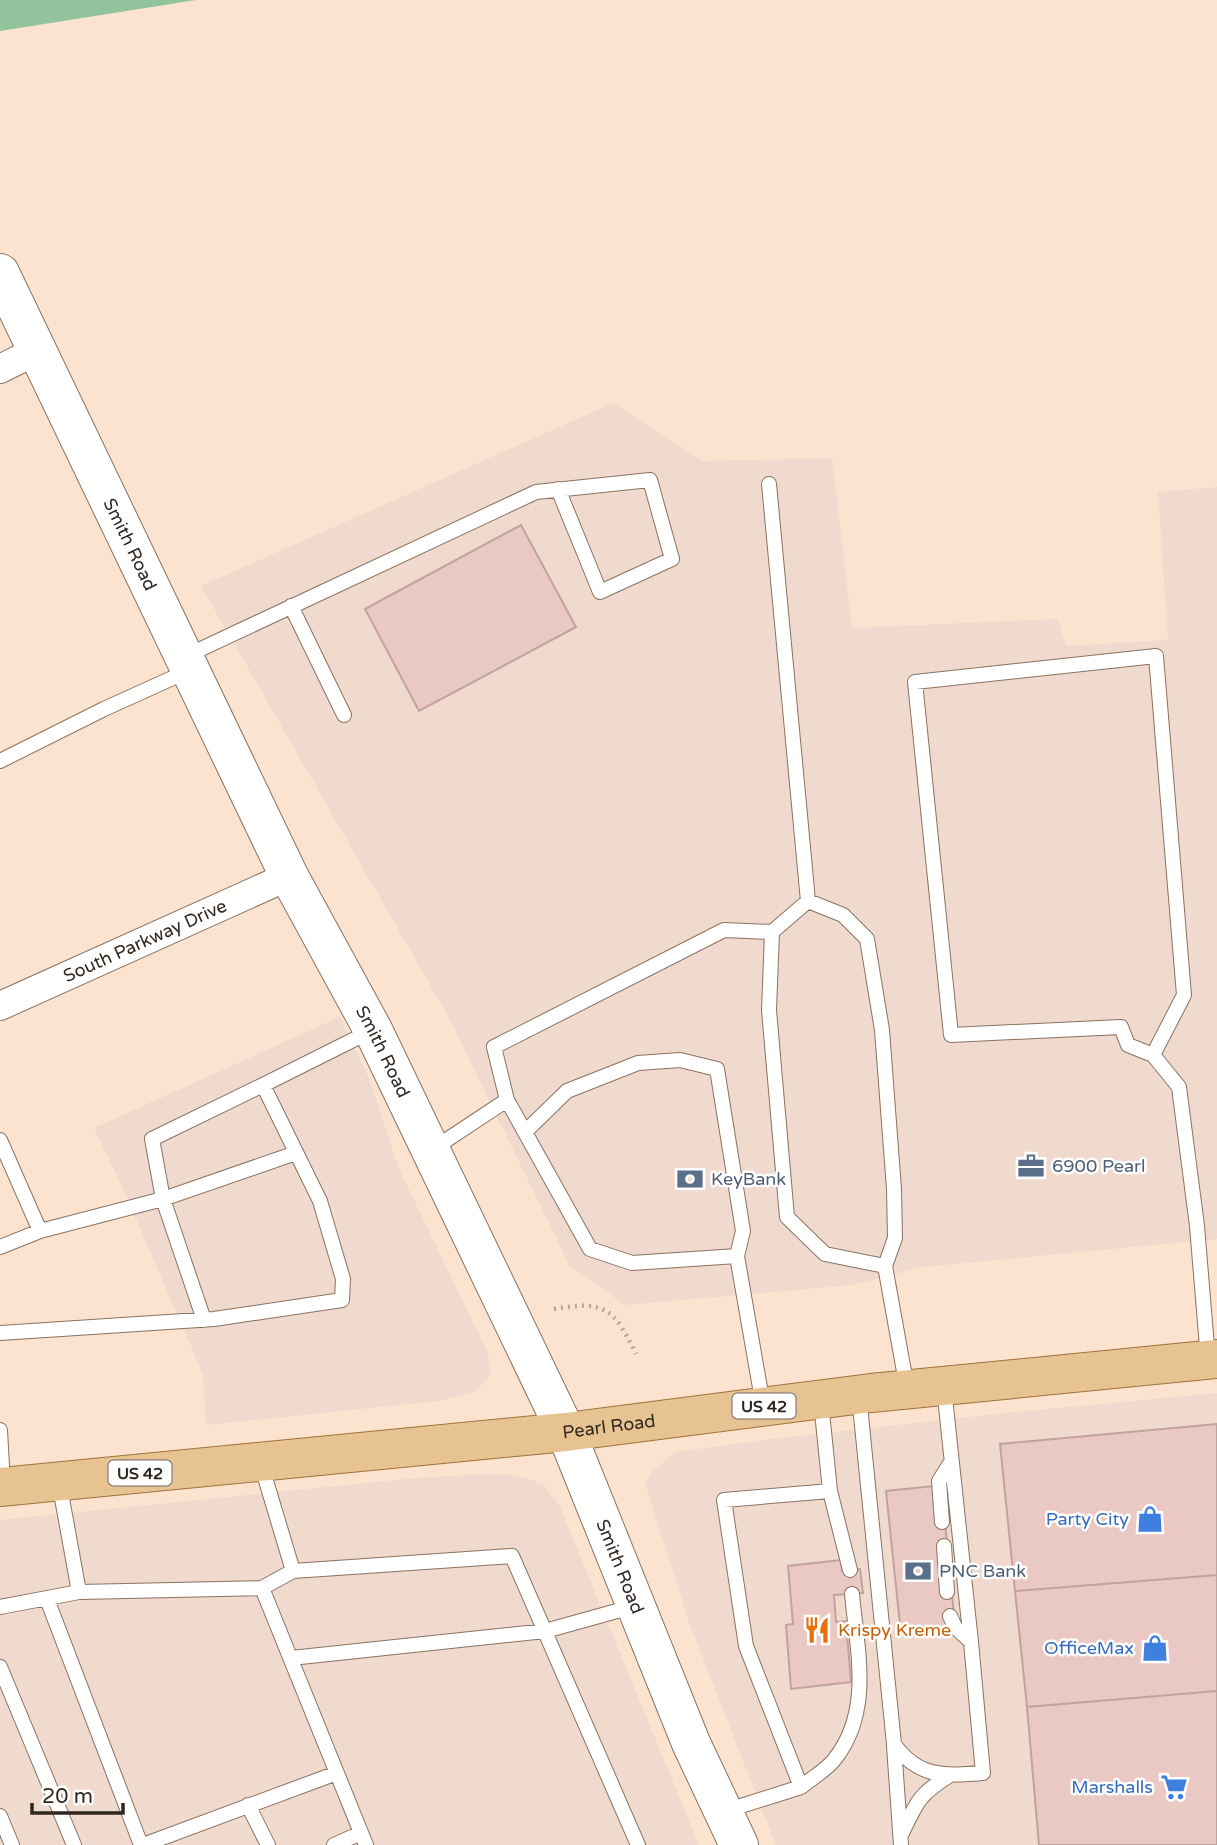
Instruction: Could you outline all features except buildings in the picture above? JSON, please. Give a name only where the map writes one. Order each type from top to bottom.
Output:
[{"type":"main road","name":"Smith Road","points":[[0,273],[289,876],[373,1030],[566,1432],[691,1743],[734,1836]]},
{"type":"main road","name":"Pearl Road","points":[[1,1486],[566,1432],[859,1394],[1212,1360]]},
{"type":"street","points":[[0,369],[38,350]]},
{"type":"street","name":"South Parkway Drive","points":[[0,1006],[289,876]]},
{"type":"lane","points":[[0,761],[104,709],[291,606],[536,492],[558,489],[650,480],[671,559],[600,592],[558,489]]},
{"type":"lane","points":[[769,484],[808,901]]},
{"type":"lane","points":[[291,606],[344,715]]},
{"type":"lane","points":[[1153,1055],[1184,995],[1156,656],[915,682],[951,1035],[1121,1027],[1128,1045],[1153,1055],[1179,1087],[1212,1360]]},
{"type":"lane","points":[[737,1256],[632,1264],[590,1249],[508,1100],[494,1047],[724,930],[772,932],[808,901]]},
{"type":"lane","points":[[808,901],[843,915],[867,940],[882,1030],[894,1189],[895,1238],[885,1266],[951,1462],[983,1773],[950,1775],[918,1768],[905,1760],[894,1744]]},
{"type":"lane","points":[[772,932],[769,1010],[787,1217],[825,1254],[885,1266]]},
{"type":"lane","points":[[204,1320],[163,1199],[152,1139],[373,1030]]},
{"type":"lane","points":[[525,1132],[567,1091],[638,1063],[680,1060],[717,1069],[743,1231],[737,1256],[763,1407]]},
{"type":"lane","points":[[0,1333],[204,1320],[342,1300],[343,1279],[320,1201],[263,1085]]},
{"type":"lane","points":[[432,1150],[508,1100]]},
{"type":"lane","points":[[0,1140],[40,1231]]},
{"type":"lane","points":[[0,1247],[40,1231],[163,1199],[296,1153]]},
{"type":"lane","points":[[859,1394],[894,1744],[900,1841]]},
{"type":"lane","points":[[821,1399],[830,1491],[850,1570]]},
{"type":"lane","points":[[0,1430],[1,1486]]},
{"type":"lane","points":[[260,1462],[293,1571]]},
{"type":"lane","points":[[942,1522],[939,1481],[951,1462]]},
{"type":"lane","points":[[59,1481],[79,1592]]},
{"type":"lane","points":[[801,1787],[746,1646],[724,1500],[830,1491]]},
{"type":"lane","points":[[944,1546],[947,1592]]},
{"type":"lane","points":[[0,1607],[79,1592],[262,1588],[293,1571],[512,1556],[638,1845]]},
{"type":"lane","points":[[262,1588],[364,1839],[334,1845]]},
{"type":"lane","points":[[734,1836],[832,1762],[844,1746],[856,1721],[860,1700],[852,1594]]},
{"type":"lane","points":[[47,1599],[142,1845],[337,1773]]},
{"type":"lane","points":[[290,1658],[545,1631],[636,1606]]},
{"type":"lane","points":[[950,1616],[955,1628],[971,1642]]},
{"type":"lane","points":[[0,1667],[74,1845]]},
{"type":"lane","points":[[900,1841],[919,1799],[927,1789],[950,1775]]},
{"type":"lane","points":[[248,1805],[268,1845]]},
{"type":"lane","points":[[0,1816],[12,1845]]},
{"type":"path","points":[[554,1309],[582,1304],[605,1309],[620,1322],[636,1354]]},
{"type":"shaded area","points":[[613,403],[703,461],[832,458],[852,628],[1058,619],[1066,646],[1168,640],[1158,492],[1217,487],[1217,1239],[922,1267],[852,1285],[625,1305],[570,1266],[448,1016],[201,586]]},
{"type":"shaded area","points":[[340,1017],[371,1083],[398,1167],[488,1353],[491,1374],[475,1392],[439,1401],[206,1425],[203,1374],[122,1186],[94,1128]]},
{"type":"shaded area","points":[[1217,1393],[1217,1845],[776,1845],[690,1625],[645,1483],[653,1470],[677,1452],[763,1440]]},
{"type":"shaded area","points":[[515,1475],[543,1484],[560,1507],[699,1845],[0,1845],[0,1520],[416,1478]]},
{"type":"green space","points":[[0,0],[196,0],[0,31]]},
{"type":"place","name":"6900 Pearl","points":[[1031,1166]]},
{"type":"place","name":"KeyBank","points":[[690,1179]]},
{"type":"place","name":"Party City","points":[[1150,1519]]},
{"type":"place","name":"PNC Bank","points":[[918,1571]]},
{"type":"place","name":"Krispy Kreme","points":[[817,1630]]},
{"type":"place","name":"OfficeMax","points":[[1155,1648]]},
{"type":"place","name":"Marshalls","points":[[1174,1787]]}]
